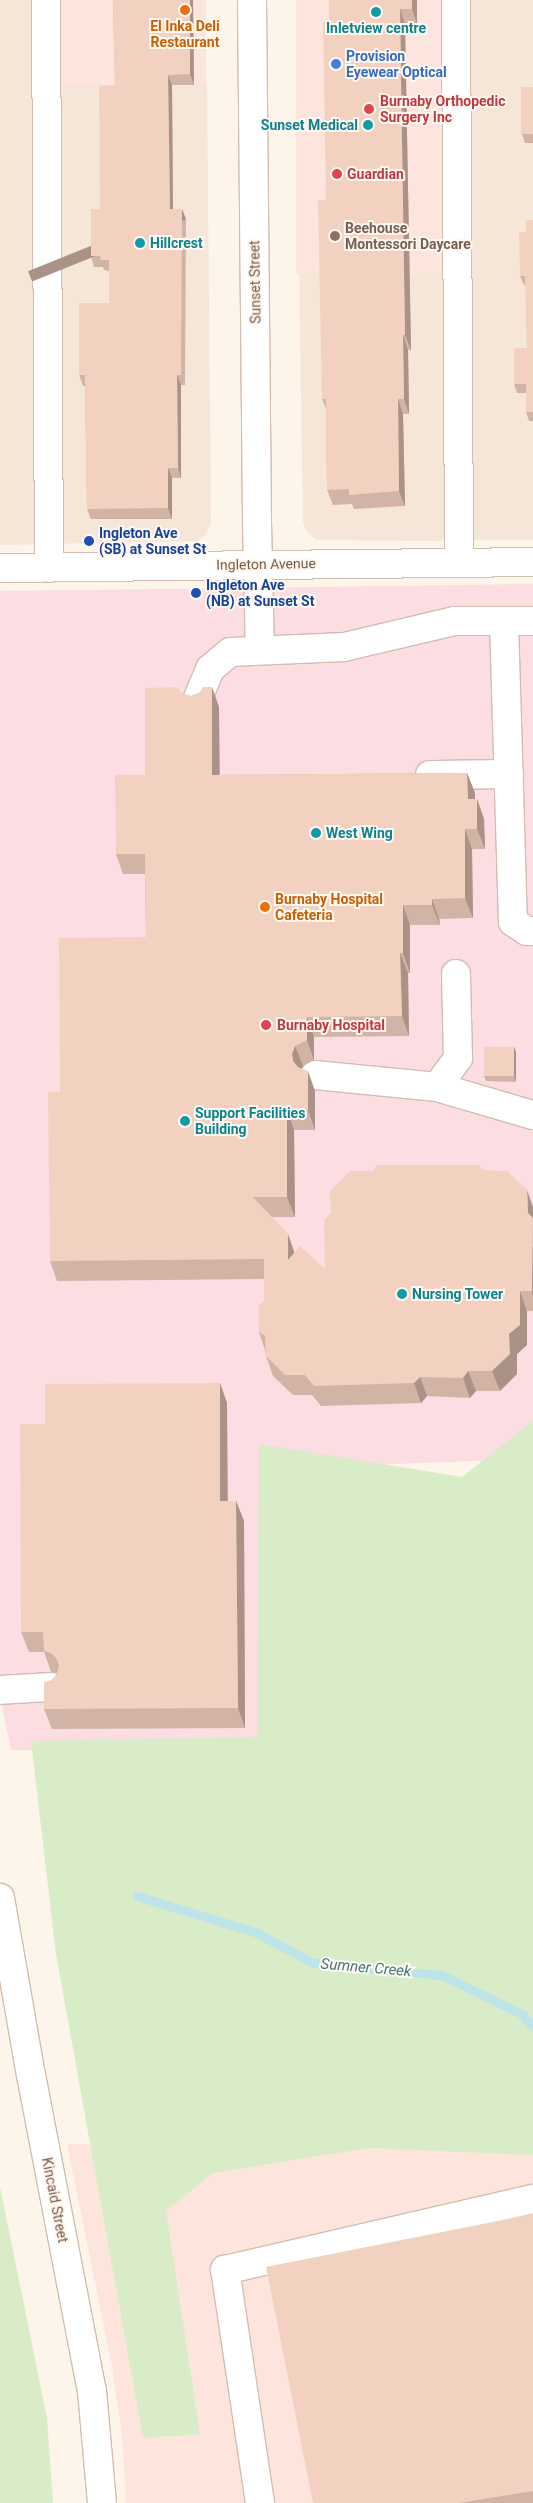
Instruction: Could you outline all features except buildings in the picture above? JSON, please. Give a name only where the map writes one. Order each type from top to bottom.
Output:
[{"type":"street","points":[[46,0],[49,568]]},
{"type":"street","name":"Sunset Street","points":[[252,0],[260,650]]},
{"type":"street","points":[[456,0],[460,305],[459,563]]},
{"type":"street","name":"Ingleton Avenue","points":[[0,568],[533,562]]},
{"type":"street","points":[[504,621],[513,922],[527,931],[533,931]]},
{"type":"street","points":[[197,700],[210,670],[230,652],[344,647],[420,628],[454,622],[533,621]]},
{"type":"street","points":[[406,775],[509,774]]},
{"type":"street","points":[[437,1086],[458,1058],[456,974]]},
{"type":"street","points":[[315,1075],[437,1086],[533,1115]]},
{"type":"street","points":[[0,1690],[51,1687]]},
{"type":"street","name":"Kincaid Street","points":[[0,1898],[31,2075],[92,2391],[102,2503]]},
{"type":"street","points":[[260,2503],[225,2270],[533,2200]]},
{"type":"shaded area","points":[[0,0],[46,0],[46,85],[207,83],[211,522],[207,533],[198,541],[0,545]]},
{"type":"shaded area","points":[[46,0],[206,0],[206,85],[46,85]]},
{"type":"shaded area","points":[[296,0],[447,0],[447,274],[296,274]]},
{"type":"shaded area","points":[[465,0],[533,0],[533,540],[465,540]]},
{"type":"shaded area","points":[[451,273],[450,528],[441,541],[317,540],[307,532],[303,523],[299,274]]},
{"type":"shaded area","name":"Burnaby Hospital","points":[[533,584],[533,1459],[284,1468],[280,1747],[11,1750],[0,1695],[0,591]]},
{"type":"shaded area","points":[[67,2144],[533,2145],[533,2503],[126,2503],[122,2436],[112,2366]]},
{"type":"green space","points":[[533,1421],[533,2155],[369,2148],[213,2173],[166,2211],[200,2434],[143,2438],[56,1954],[31,1741],[257,1737],[259,1444],[462,1477]]},
{"type":"green space","points":[[0,2187],[47,2418],[53,2503],[0,2503]]},
{"type":"waterway","name":"Sumner Creek","points":[[137,1896],[255,1932],[313,1963],[442,1975],[522,2014],[533,2027]]},
{"type":"place","name":"El Inka Deli Restaurant","points":[[185,10]]},
{"type":"place","name":"Inletview centre","points":[[376,12]]},
{"type":"place","name":"Provision Eyewear Optical","points":[[336,64]]},
{"type":"place","name":"Burnaby Orthopedic Surgery Inc","points":[[369,109]]},
{"type":"place","name":"Sunset Medical","points":[[368,125]]},
{"type":"place","name":"Guardian","points":[[337,174]]},
{"type":"place","name":"Beehouse Montessori Daycare","points":[[335,236]]},
{"type":"place","name":"Hillcrest","points":[[140,243]]},
{"type":"place","name":"Ingleton Ave (SB) at Sunset St","points":[[89,541]]},
{"type":"place","name":"Ingleton Ave (NB) at Sunset St","points":[[196,593]]},
{"type":"place","name":"West Wing","points":[[316,833]]},
{"type":"place","name":"Burnaby Hospital Cafeteria","points":[[265,907]]},
{"type":"place","name":"Burnaby Hospital","points":[[266,1025]]},
{"type":"place","name":"Support Facilities Building","points":[[185,1121]]},
{"type":"place","name":"Nursing Tower","points":[[402,1294]]}]
